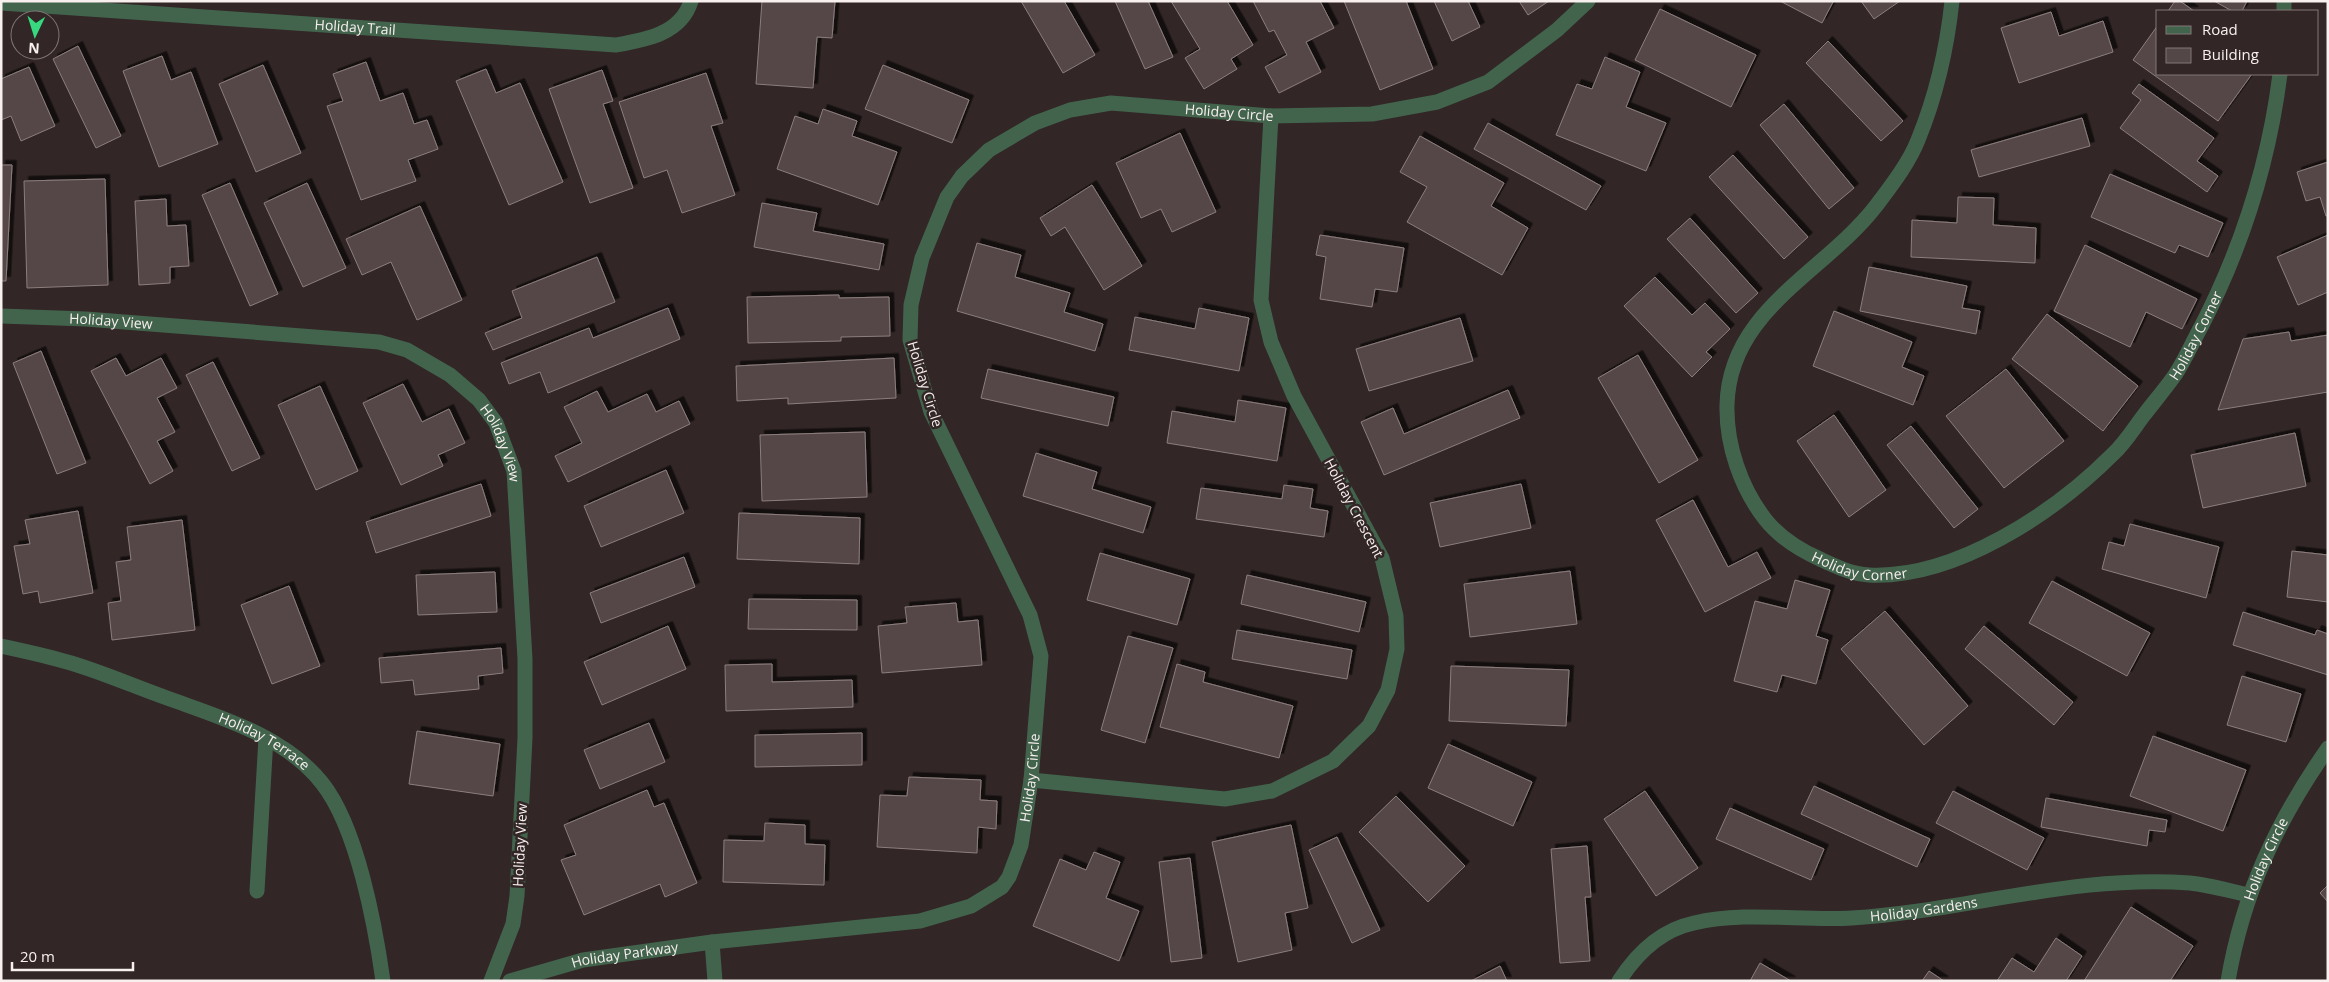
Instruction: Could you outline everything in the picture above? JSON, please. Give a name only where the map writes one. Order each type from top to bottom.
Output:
[{"type":"street","name":"Holiday Trail","points":[[1,4],[616,45],[650,39],[667,30],[675,25],[688,11],[691,1]]},
{"type":"street","name":"Holiday Circle","points":[[712,942],[920,921],[971,906],[1002,887],[1009,877],[1021,845],[1031,780],[1041,656],[1030,614],[931,412],[910,340],[911,305],[922,258],[947,197],[962,176],[989,150],[1035,123],[1070,110],[1111,103],[1271,116],[1372,114],[1437,102],[1488,82],[1557,30],[1588,1]]},
{"type":"street","name":"Holiday Corner","points":[[1952,1],[1942,66],[1918,141],[1906,163],[1857,228],[1754,325],[1734,358],[1728,384],[1726,408],[1732,448],[1753,503],[1773,530],[1801,551],[1846,570],[1867,575],[1902,574],[1944,562],[1994,542],[2060,501],[2115,452],[2177,372],[2221,287],[2240,242],[2267,149],[2280,75]]},
{"type":"street","name":"Holiday Crescent","points":[[1031,780],[1224,799],[1272,791],[1333,761],[1369,726],[1388,690],[1397,649],[1396,616],[1382,558],[1294,396],[1271,342],[1260,300],[1271,116]]},
{"type":"street","name":"Holiday View","points":[[1,316],[86,319],[379,342],[407,350],[450,375],[479,400],[496,424],[514,471],[524,659],[525,738],[517,896],[513,924],[491,981]]},
{"type":"street","name":"Holiday Terrace","points":[[1,646],[71,663],[236,724],[266,738],[296,758],[322,782],[337,805],[357,858],[379,951],[383,981]]},
{"type":"street","points":[[257,891],[266,738]]},
{"type":"street","name":"Holiday Circle","points":[[2228,981],[2233,951],[2249,895],[2264,855],[2307,778],[2328,748]]},
{"type":"street","name":"Holiday Gardens","points":[[1618,981],[1630,963],[1660,935],[1694,923],[1755,917],[1851,918],[1908,913],[2097,883],[2190,883],[2249,895]]},
{"type":"street","points":[[712,942],[715,981]]},
{"type":"street","name":"Holiday Parkway","points":[[510,981],[583,960],[712,942]]},
{"type":"building","points":[[762,1],[835,1],[832,38],[817,37],[813,88],[756,84]]},
{"type":"building","points":[[1021,1],[1064,1],[1095,55],[1063,73]]},
{"type":"building","points":[[1115,1],[1148,1],[1173,57],[1145,69]]},
{"type":"building","points":[[1171,1],[1227,1],[1253,45],[1231,59],[1237,69],[1204,89],[1185,58],[1200,49]]},
{"type":"building","points":[[1253,1],[1320,1],[1334,28],[1306,42],[1321,72],[1279,93],[1265,67],[1287,55],[1274,30],[1269,32]]},
{"type":"building","points":[[1344,1],[1406,1],[1433,69],[1380,90]]},
{"type":"building","points":[[1434,1],[1468,1],[1480,27],[1452,41]]},
{"type":"building","points":[[1519,1],[1549,1],[1528,15]]},
{"type":"building","points":[[1780,1],[1832,1],[1833,2],[1822,23]]},
{"type":"building","points":[[1861,1],[1900,1],[1874,19]]},
{"type":"building","points":[[2175,1],[2180,1],[2193,10],[2169,10]]},
{"type":"building","points":[[2214,1],[2247,1],[2242,10],[2230,10]]},
{"type":"building","points":[[1660,9],[1756,55],[1731,107],[1635,60]]},
{"type":"building","points":[[2051,12],[2059,36],[2103,21],[2113,52],[2019,83],[2001,28]]},
{"type":"building","points":[[2156,28],[2156,75],[2251,75],[2218,121],[2133,60]]},
{"type":"building","points":[[1828,41],[1903,121],[1881,141],[1806,63]]},
{"type":"building","points":[[78,46],[121,136],[96,148],[53,60],[60,60],[60,55]]},
{"type":"building","points":[[162,56],[171,80],[191,72],[218,144],[159,167],[123,71]]},
{"type":"building","points":[[1605,57],[1640,72],[1626,107],[1666,123],[1646,171],[1556,135],[1577,84],[1592,89]]},
{"type":"building","points":[[366,62],[380,101],[403,93],[414,124],[427,120],[438,149],[408,160],[416,181],[361,200],[327,106],[343,101],[333,74]]},
{"type":"building","points":[[263,65],[301,153],[256,172],[219,84]]},
{"type":"building","points":[[883,65],[969,100],[952,143],[865,109]]},
{"type":"building","points":[[29,67],[55,126],[21,141],[11,116],[1,120],[1,79]]},
{"type":"building","points":[[486,69],[496,93],[520,83],[563,182],[509,205],[456,81]]},
{"type":"building","points":[[602,70],[613,101],[603,104],[633,188],[590,203],[549,89]]},
{"type":"building","points":[[706,73],[723,123],[711,126],[735,195],[682,213],[667,170],[644,178],[619,102]]},
{"type":"building","points":[[2139,84],[2214,138],[2197,161],[2218,176],[2207,192],[2120,128],[2141,100],[2132,93]]},
{"type":"building","points":[[1784,104],[1854,188],[1829,209],[1760,125]]},
{"type":"building","points":[[823,109],[857,121],[852,136],[897,152],[878,205],[777,169],[795,116],[818,124]]},
{"type":"building","points":[[2082,118],[2090,146],[1979,177],[1971,150]]},
{"type":"building","points":[[1488,123],[1601,186],[1586,210],[1474,149]]},
{"type":"building","points":[[1180,133],[1216,212],[1172,232],[1161,209],[1141,218],[1116,163]]},
{"type":"building","points":[[1420,136],[1504,183],[1491,206],[1528,228],[1502,275],[1407,222],[1427,187],[1400,172]]},
{"type":"building","points":[[1733,155],[1808,237],[1784,259],[1709,177]]},
{"type":"building","points":[[2328,162],[2328,216],[2326,216],[2320,197],[2306,201],[2297,172]]},
{"type":"building","points":[[1,165],[12,165],[6,281],[1,281]]},
{"type":"building","points":[[2110,174],[2223,223],[2208,257],[2179,245],[2175,253],[2091,217]]},
{"type":"building","points":[[105,179],[108,285],[27,288],[24,181]]},
{"type":"building","points":[[230,183],[278,294],[250,306],[202,195]]},
{"type":"building","points":[[307,183],[346,268],[303,287],[264,203]]},
{"type":"building","points":[[1092,185],[1142,266],[1104,290],[1065,227],[1051,236],[1040,218]]},
{"type":"building","points":[[1958,197],[1994,198],[1993,225],[2036,228],[2035,263],[1911,257],[1912,220],[1957,223]]},
{"type":"building","points":[[166,199],[167,226],[186,225],[189,266],[170,267],[170,283],[139,285],[135,201]]},
{"type":"building","points":[[762,203],[817,213],[813,231],[884,244],[879,270],[754,247]]},
{"type":"building","points":[[420,206],[462,300],[417,320],[391,262],[362,275],[346,239]]},
{"type":"building","points":[[1690,218],[1758,293],[1736,313],[1667,239]]},
{"type":"building","points":[[1320,235],[1404,248],[1397,292],[1375,289],[1372,307],[1320,299],[1326,257],[1316,255]]},
{"type":"building","points":[[2328,235],[2328,292],[2298,305],[2277,257]]},
{"type":"building","points":[[977,243],[1021,255],[1015,277],[1070,293],[1064,312],[1103,324],[1095,351],[957,311]]},
{"type":"building","points":[[2085,245],[2197,299],[2182,329],[2146,312],[2130,347],[2054,311]]},
{"type":"building","points":[[597,257],[615,302],[493,350],[485,333],[522,318],[512,291]]},
{"type":"building","points":[[1869,267],[1967,286],[1962,308],[1980,311],[1976,334],[1860,311]]},
{"type":"building","points":[[1655,277],[1692,315],[1705,303],[1730,329],[1706,352],[1712,357],[1692,377],[1624,306]]},
{"type":"building","points":[[839,295],[839,298],[889,297],[890,336],[841,337],[841,341],[748,343],[747,297]]},
{"type":"building","points":[[668,308],[680,339],[548,393],[540,372],[509,384],[501,363],[589,328],[593,338]]},
{"type":"building","points":[[1199,308],[1249,318],[1239,371],[1129,350],[1135,317],[1195,329]]},
{"type":"building","points":[[1834,311],[1912,342],[1902,367],[1924,376],[1913,405],[1813,366]]},
{"type":"building","points":[[2047,314],[2138,386],[2103,431],[2012,359]]},
{"type":"building","points":[[1460,318],[1473,361],[1369,391],[1356,349]]},
{"type":"building","points":[[2289,332],[2291,341],[2328,335],[2328,392],[2218,410],[2243,339]]},
{"type":"building","points":[[41,351],[86,463],[57,474],[13,363]]},
{"type":"building","points":[[1638,355],[1698,460],[1659,483],[1598,378]]},
{"type":"building","points":[[116,358],[126,376],[161,358],[177,388],[157,398],[175,432],[157,441],[173,471],[150,484],[91,371]]},
{"type":"building","points":[[894,358],[896,398],[788,404],[788,398],[737,401],[736,366]]},
{"type":"building","points":[[213,362],[260,458],[232,471],[186,375]]},
{"type":"building","points":[[988,369],[1114,397],[1108,426],[981,398]]},
{"type":"building","points":[[2006,369],[2064,441],[2004,488],[1946,416]]},
{"type":"building","points":[[403,384],[422,422],[449,409],[465,443],[438,455],[443,466],[401,485],[363,403]]},
{"type":"building","points":[[320,386],[358,471],[316,490],[278,405]]},
{"type":"building","points":[[1508,390],[1520,418],[1384,475],[1361,422],[1393,408],[1404,434]]},
{"type":"building","points":[[597,391],[608,412],[647,394],[656,412],[679,401],[690,424],[568,482],[555,456],[582,443],[564,407]]},
{"type":"building","points":[[1238,400],[1286,408],[1277,461],[1167,443],[1172,411],[1235,422]]},
{"type":"building","points":[[1834,415],[1886,490],[1849,517],[1797,441]]},
{"type":"building","points":[[1911,426],[1978,509],[1954,528],[1887,445]]},
{"type":"building","points":[[865,432],[867,497],[762,501],[760,435]]},
{"type":"building","points":[[2295,433],[2306,486],[2203,508],[2191,455]]},
{"type":"building","points":[[1036,453],[1097,472],[1092,489],[1151,507],[1143,533],[1023,496]]},
{"type":"building","points":[[666,470],[684,513],[601,547],[584,506]]},
{"type":"building","points":[[481,484],[491,516],[376,553],[366,522]]},
{"type":"building","points":[[1521,484],[1531,528],[1440,547],[1430,503]]},
{"type":"building","points":[[1284,485],[1313,489],[1310,508],[1328,511],[1324,537],[1196,519],[1201,488],[1282,499]]},
{"type":"building","points":[[1693,500],[1728,567],[1757,552],[1771,578],[1705,612],[1656,520]]},
{"type":"building","points":[[78,511],[93,593],[40,603],[38,591],[23,594],[14,546],[30,544],[25,520]]},
{"type":"building","points":[[739,513],[860,518],[859,564],[737,559]]},
{"type":"building","points":[[182,520],[195,630],[112,640],[108,603],[121,601],[116,562],[131,560],[127,527]]},
{"type":"building","points":[[2130,524],[2219,547],[2206,598],[2102,569],[2109,542],[2124,546]]},
{"type":"building","points":[[2292,551],[2328,555],[2328,602],[2287,597]]},
{"type":"building","points":[[1100,553],[1190,579],[1177,625],[1087,600]]},
{"type":"building","points":[[684,557],[695,587],[601,623],[590,593]]},
{"type":"building","points":[[1570,571],[1577,624],[1470,637],[1464,584]]},
{"type":"building","points":[[495,572],[497,612],[418,615],[416,575]]},
{"type":"building","points":[[1247,575],[1366,602],[1359,632],[1241,604]]},
{"type":"building","points":[[1795,580],[1830,590],[1816,636],[1828,640],[1816,684],[1782,675],[1777,692],[1734,681],[1755,601],[1787,609]]},
{"type":"building","points":[[2052,581],[2150,633],[2127,676],[2029,623]]},
{"type":"building","points":[[289,586],[320,666],[272,684],[241,605]]},
{"type":"building","points":[[749,599],[857,600],[857,630],[748,629]]},
{"type":"building","points":[[956,603],[958,622],[978,620],[982,665],[882,673],[878,626],[907,623],[905,607]]},
{"type":"building","points":[[1885,611],[1968,706],[1924,745],[1841,649]]},
{"type":"building","points":[[2243,612],[2315,635],[2317,630],[2328,634],[2328,675],[2233,645]]},
{"type":"building","points":[[668,626],[686,669],[602,705],[584,662]]},
{"type":"building","points":[[1984,626],[2073,702],[2054,725],[1965,649]]},
{"type":"building","points":[[1237,630],[1352,650],[1347,679],[1232,659]]},
{"type":"building","points":[[1128,636],[1173,648],[1145,743],[1101,730]]},
{"type":"building","points":[[501,648],[503,673],[478,676],[479,689],[415,695],[413,680],[381,683],[379,658]]},
{"type":"building","points":[[772,664],[772,682],[852,680],[853,707],[726,711],[725,665]]},
{"type":"building","points":[[1177,664],[1205,672],[1203,682],[1293,706],[1279,758],[1160,727]]},
{"type":"building","points":[[1451,666],[1569,670],[1566,726],[1449,721]]},
{"type":"building","points":[[2242,676],[2301,694],[2286,742],[2227,725]]},
{"type":"building","points":[[649,723],[665,762],[600,789],[584,750]]},
{"type":"building","points":[[417,731],[500,744],[493,796],[409,784]]},
{"type":"building","points":[[862,733],[862,765],[755,767],[755,735]]},
{"type":"building","points":[[2153,736],[2246,770],[2223,831],[2130,796]]},
{"type":"building","points":[[1448,744],[1532,782],[1513,826],[1428,788]]},
{"type":"building","points":[[909,777],[981,780],[980,800],[997,801],[996,829],[978,827],[977,853],[877,847],[880,795],[907,796]]},
{"type":"building","points":[[1814,786],[1930,839],[1917,867],[1801,814]]},
{"type":"building","points":[[647,790],[654,807],[664,803],[697,883],[665,897],[660,884],[584,915],[561,860],[576,855],[564,825]]},
{"type":"building","points":[[1645,791],[1698,868],[1656,896],[1604,819]]},
{"type":"building","points":[[1953,791],[2044,838],[2027,870],[1936,823]]},
{"type":"building","points":[[1396,796],[1465,866],[1428,902],[1359,832]]},
{"type":"building","points":[[2046,798],[2167,820],[2165,832],[2149,830],[2147,846],[2041,827]]},
{"type":"building","points":[[1730,808],[1824,849],[1811,880],[1716,839]]},
{"type":"building","points":[[765,823],[805,825],[805,844],[825,845],[824,885],[723,882],[724,840],[764,841]]},
{"type":"building","points":[[1291,825],[1308,908],[1285,913],[1292,950],[1238,962],[1212,842]]},
{"type":"building","points":[[1337,837],[1380,930],[1352,943],[1309,850]]},
{"type":"building","points":[[1587,846],[1591,897],[1585,897],[1590,961],[1560,963],[1551,849]]},
{"type":"building","points":[[1094,852],[1120,862],[1106,898],[1139,911],[1119,961],[1033,926],[1060,859],[1086,870]]},
{"type":"building","points":[[1190,858],[1202,958],[1171,962],[1159,862]]},
{"type":"building","points":[[2328,885],[2328,902],[2320,893]]},
{"type":"building","points":[[2131,907],[2193,946],[2170,981],[2084,981]]},
{"type":"building","points":[[2056,938],[2082,956],[2066,981],[1997,981],[2012,958],[2034,972]]},
{"type":"building","points":[[1760,963],[1791,981],[1750,981]]},
{"type":"building","points":[[1500,966],[1507,981],[1471,981]]},
{"type":"building","points":[[1929,971],[1944,981],[1922,981]]}]
